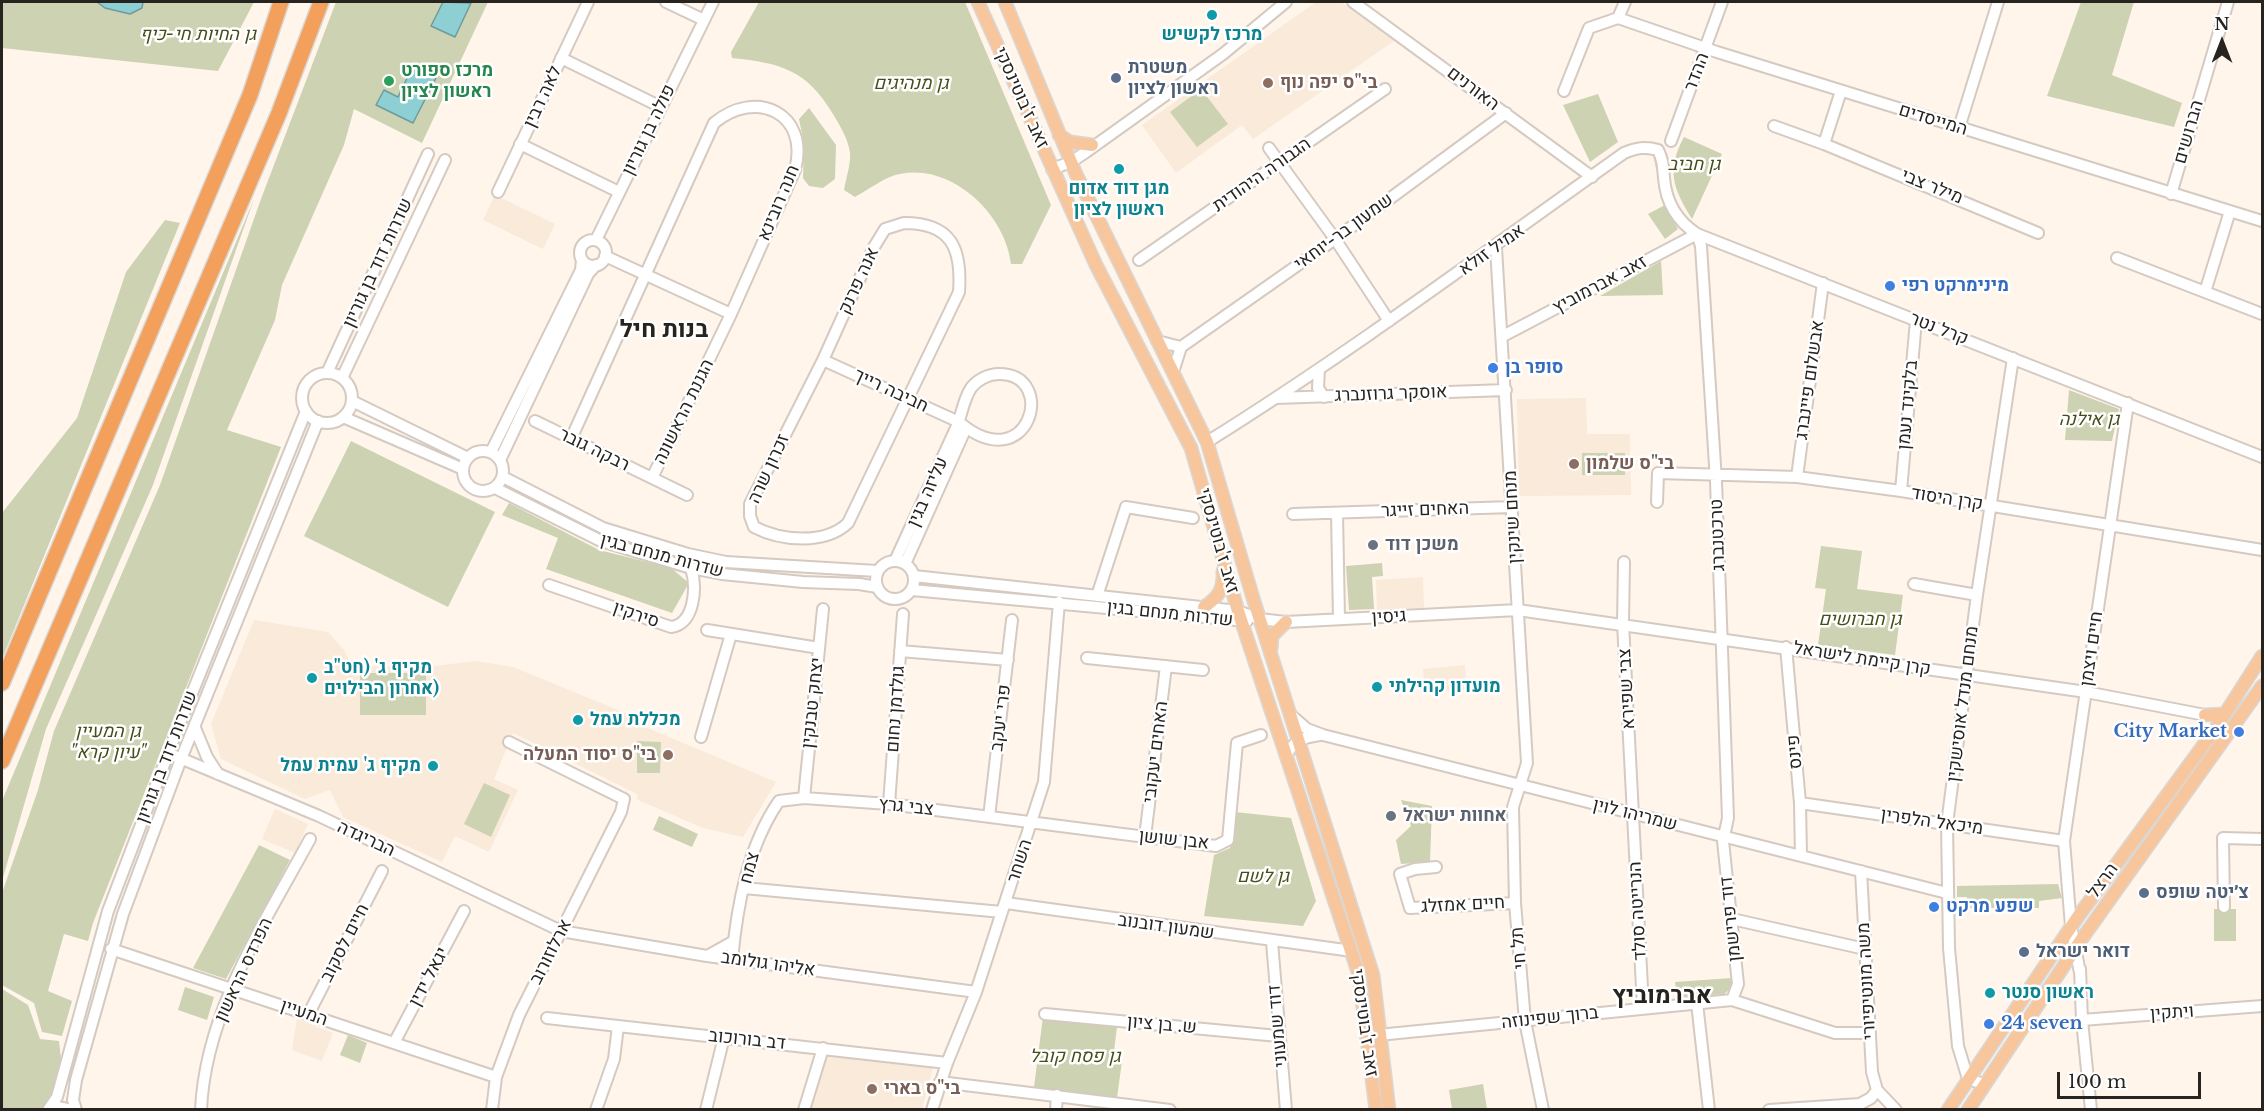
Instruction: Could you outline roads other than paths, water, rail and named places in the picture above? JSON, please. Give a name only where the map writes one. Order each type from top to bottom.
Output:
[{"type":"highway","points":[[2,682],[250,95],[281,2]]},
{"type":"highway","points":[[2,761],[275,124],[321,2]]},
{"type":"main road","name":"זאב ז'בוטינסקי","points":[[978,2],[1096,265],[1191,448],[1240,617],[1352,951],[1374,1035],[1389,1110]]},
{"type":"main road","name":"זאב ז'בוטינסקי","points":[[1005,2],[1069,160],[1207,442],[1259,619],[1292,716],[1372,975],[1376,1110]]},
{"type":"main road","points":[[1058,134],[1070,142],[1094,144]]},
{"type":"main road","points":[[1204,607],[1218,599],[1223,586],[1222,555]]},
{"type":"main road","points":[[1270,653],[1272,636],[1286,622]]},
{"type":"main road","name":"הרצל","points":[[1948,1110],[2074,922],[2216,728],[2262,656]]},
{"type":"main road","name":"הרצל","points":[[1968,1110],[2078,944],[2262,686]]},
{"type":"main road","points":[[2205,716],[2225,714]]},
{"type":"main road","points":[[2205,716],[2216,728]]},
{"type":"street","name":"לאה רבין","points":[[498,192],[588,2]]},
{"type":"street","points":[[666,2],[704,20],[713,2]]},
{"type":"street","points":[[1052,169],[1094,144],[1223,54],[1286,2]]},
{"type":"street","name":"האורנים","points":[[1353,2],[1592,177]]},
{"type":"street","points":[[1564,91],[1589,28],[1618,18],[1625,2]]},
{"type":"street","name":"ההדר","points":[[1671,141],[1707,49],[1722,2]]},
{"type":"street","points":[[1959,128],[1998,2]]},
{"type":"street","name":"הברושים","points":[[2171,194],[2228,2]]},
{"type":"street","name":"המייסדים","points":[[1618,18],[1707,49],[2262,221]]},
{"type":"street","name":"פולה בן גוריון","points":[[596,240],[704,20]]},
{"type":"street","points":[[561,58],[661,107]]},
{"type":"street","name":"הגבורה היהודית","points":[[1139,260],[1385,89]]},
{"type":"street","points":[[1824,144],[1841,91]]},
{"type":"street","name":"חנה רובינא","points":[[570,439],[714,123],[725,114],[743,107],[762,107],[784,117],[794,130],[800,153],[795,170],[731,314]]},
{"type":"street","name":"שמעון בר-יוחאי","points":[[1181,347],[1335,239],[1506,113]]},
{"type":"street","name":"מילר צבי","points":[[1774,126],[1824,144],[2038,233]]},
{"type":"street","points":[[520,144],[618,192]]},
{"type":"street","name":"אמיל זולא","points":[[1207,442],[1276,398],[1496,248],[1624,153],[1638,147],[1658,150],[1663,159]]},
{"type":"street","points":[[1269,148],[1335,239],[1389,321]]},
{"type":"street","name":"שדרות דוד בן גוריון","points":[[327,373],[428,154]]},
{"type":"street","name":"קרל נטר","points":[[1663,159],[1665,192],[1672,209],[1683,224],[1697,234],[2262,458]]},
{"type":"street","name":"שדרות דוד בן גוריון","points":[[342,378],[445,160]]},
{"type":"street","points":[[2205,292],[2230,211]]},
{"type":"street","name":"אנה פרנק","points":[[823,360],[885,229],[904,223],[922,223],[941,232],[953,243],[959,256],[959,292],[908,398]]},
{"type":"street","name":"זאב אברמוביץ","points":[[1503,336],[1697,234]]},
{"type":"street","name":"טרכטנברג","points":[[1697,234],[1701,246],[1715,473],[1728,818],[1724,837]]},
{"type":"street","points":[[496,456],[479,452],[468,458],[463,469],[466,482],[482,492],[495,488],[503,477],[496,456],[581,270],[581,248],[587,242],[596,240],[605,248],[605,256],[588,274],[496,456]]},
{"type":"street","name":"מנחם שינקין","points":[[1496,248],[1527,763],[1520,786]]},
{"type":"street","points":[[605,256],[731,314]]},
{"type":"street","points":[[2117,258],[2262,314]]},
{"type":"street","points":[[582,260],[596,265]]},
{"type":"street","name":"אבשלום פיינברג","points":[[1797,477],[1823,283]]},
{"type":"street","name":"הגננת הראשונה","points":[[652,478],[731,314]]},
{"type":"street","name":"בלקינד נעמן","points":[[1901,491],[1916,320]]},
{"type":"street","points":[[1157,341],[1181,347],[1173,372]]},
{"type":"street","name":"מנחם מנדל אוסישקין","points":[[1968,1079],[1960,1052],[1949,948],[1947,824],[1977,596],[2013,358]]},
{"type":"street","name":"חביבה רייך","points":[[823,360],[963,425]]},
{"type":"street","name":"זכרון שרה","points":[[823,360],[750,504],[750,516],[754,527],[764,532],[787,538],[816,537],[840,531],[848,523],[908,398]]},
{"type":"street","points":[[1319,369],[1318,388],[1324,397]]},
{"type":"street","points":[[327,373],[342,378],[351,392],[352,401],[343,417],[327,423],[318,421],[306,411],[302,400],[306,384],[311,378],[327,373]]},
{"type":"street","name":"עליזה בגין","points":[[900,562],[963,425],[971,388],[988,375],[1010,376],[1027,389],[1032,407],[1030,420],[1017,435],[997,441],[963,425]]},
{"type":"street","name":"אוסקר גרוזנברג","points":[[1276,398],[1506,390]]},
{"type":"street","points":[[352,401],[468,458]]},
{"type":"street","name":"חיים ויצמן","points":[[2091,1110],[2082,1020],[2078,944],[2069,895],[2064,841],[2128,403]]},
{"type":"street","name":"שדרות דוד בן גוריון","points":[[50,1110],[57,1097],[108,911],[168,753],[306,411]]},
{"type":"street","points":[[343,417],[463,469]]},
{"type":"street","name":"שדרות דוד בן גוריון","points":[[74,1110],[76,1080],[111,949],[182,759],[318,421]]},
{"type":"street","name":"רבקה גובר","points":[[535,421],[687,495]]},
{"type":"street","name":"קרן היסוד","points":[[1657,502],[1658,473],[1797,477],[1901,491],[2262,550]]},
{"type":"street","name":"שדרות מנחם בגין","points":[[503,477],[603,528],[688,555],[726,562],[877,571]]},
{"type":"street","name":"שדרות מנחם בגין","points":[[495,488],[601,541],[691,568],[803,582],[877,587]]},
{"type":"street","points":[[1097,596],[1126,507],[1193,518]]},
{"type":"street","name":"האחים זייגר","points":[[1293,514],[1513,507]]},
{"type":"street","points":[[1338,513],[1339,619]]},
{"type":"street","points":[[900,562],[914,576],[912,590],[906,596],[895,600],[884,596],[877,587],[877,571],[885,563],[900,562]]},
{"type":"street","name":"צבי שפירא","points":[[1624,562],[1623,623],[1634,814]]},
{"type":"street","points":[[691,568],[696,583],[709,572]]},
{"type":"street","name":"שדרות מנחם בגין","points":[[914,576],[1204,607],[1240,617]]},
{"type":"street","name":"סירקין","points":[[549,585],[671,627],[680,626],[686,621],[696,583]]},
{"type":"street","points":[[1914,584],[1977,596]]},
{"type":"street","name":"שדרות מנחם בגין","points":[[912,590],[1259,619]]},
{"type":"street","name":"השחר","points":[[932,1110],[947,1063],[976,992],[1033,822],[1044,782],[1059,602]]},
{"type":"street","name":"יצחק טבנקין","points":[[804,798],[824,609]]},
{"type":"street","name":"גיסין","points":[[1259,619],[1286,622],[1518,610]]},
{"type":"street","name":"קרן קיימת לישראל","points":[[1518,610],[1623,623],[2086,692],[2205,716]]},
{"type":"street","name":"גולדמן נחום","points":[[889,804],[903,614]]},
{"type":"street","name":"פרי יעקב","points":[[988,817],[1012,620]]},
{"type":"street","points":[[707,630],[819,648]]},
{"type":"street","points":[[701,736],[731,634]]},
{"type":"street","points":[[804,645],[811,650],[817,661]]},
{"type":"street","name":"פינס","points":[[1786,647],[1800,803],[1800,856]]},
{"type":"street","points":[[900,651],[1008,660]]},
{"type":"street","points":[[1087,658],[1203,670]]},
{"type":"street","name":"האחים יעקובי","points":[[1145,837],[1166,666]]},
{"type":"street","name":"שמריהו לוין","points":[[1292,716],[1307,729],[1323,735],[1947,893]]},
{"type":"street","points":[[195,728],[207,757],[218,774]]},
{"type":"street","name":"אבן שושן","points":[[1033,822],[1216,846],[1228,840],[1237,743],[1262,735]]},
{"type":"street","name":"שמריהו לוין","points":[[1299,740],[1323,735]]},
{"type":"street","points":[[1287,755],[1290,747],[1299,740]]},
{"type":"street","name":"ארלוזורוב","points":[[492,1110],[496,1077],[519,1015],[621,812],[624,799],[509,742]]},
{"type":"street","name":"הבריגדה","points":[[168,753],[319,816],[561,930]]},
{"type":"street","name":"תל חי","points":[[1520,786],[1513,807],[1515,903],[1525,1022],[1543,1110]]},
{"type":"street","name":"צבי גרץ","points":[[779,801],[804,798],[889,804],[1033,822]]},
{"type":"street","name":"צמח","points":[[732,960],[744,888],[765,821],[779,801]]},
{"type":"street","name":"מיכאל הלפרין","points":[[1800,803],[2064,841]]},
{"type":"street","name":"הנרייטה סולד","points":[[1634,814],[1643,1007]]},
{"type":"street","name":"דוד פרישמן","points":[[1724,837],[1738,984],[1732,1000]]},
{"type":"street","points":[[2224,907],[2223,838],[2262,839]]},
{"type":"street","name":"הפרדס הראשון","points":[[201,1110],[214,1036],[231,990],[310,839]]},
{"type":"street","name":"חיים אמזלג","points":[[1436,867],[1415,869],[1400,874],[1410,908],[1515,903]]},
{"type":"street","name":"חיים לסקוב","points":[[308,1015],[382,871]]},
{"type":"street","name":"משה מונטיפיורי","points":[[1861,871],[1872,1072],[1878,1090]]},
{"type":"street","name":"שמעון דובנוב","points":[[744,888],[1004,908],[1352,951]]},
{"type":"street","points":[[2069,895],[2079,904],[2088,902]]},
{"type":"street","name":"יגאל ידין","points":[[394,1043],[464,911]]},
{"type":"street","points":[[1732,920],[1865,949]]},
{"type":"street","points":[[1326,946],[1336,941],[1343,924]]},
{"type":"street","name":"אליהו גולומב","points":[[561,930],[732,960],[976,992]]},
{"type":"street","points":[[707,956],[734,941]]},
{"type":"street","name":"דוד שמעוני","points":[[1272,942],[1278,1036],[1286,1110]]},
{"type":"street","name":"המעיין","points":[[111,949],[496,1077]]},
{"type":"street","name":"ברוך שפינוזה","points":[[1374,1035],[1732,1000],[1835,1033],[1870,1033]]},
{"type":"street","points":[[1697,1003],[1709,1110]]},
{"type":"street","name":"ויתקין","points":[[2082,1020],[2262,1006]]},
{"type":"street","name":"ש. בן ציון","points":[[1045,1014],[1278,1036]]},
{"type":"street","name":"דב בורוכוב","points":[[547,1018],[947,1063]]},
{"type":"street","points":[[596,1110],[614,1059],[618,1026]]},
{"type":"street","points":[[706,1110],[724,1037]]},
{"type":"street","points":[[804,1110],[823,1048]]},
{"type":"street","points":[[1960,1052],[1975,1068],[1984,1084]]},
{"type":"street","points":[[1968,1079],[1984,1084]]},
{"type":"street","points":[[940,1082],[1170,1110]]},
{"type":"street","points":[[1769,1110],[1860,1104],[1878,1090],[1896,1110]]},
{"type":"street","points":[[1056,1110],[1057,1095]]},
{"type":"street","points":[[50,1110],[59,1107],[74,1110]]},
{"type":"water","points":[[97,2],[143,2],[142,8],[130,14],[105,8]]},
{"type":"water","points":[[443,2],[471,3],[455,37],[431,26]]},
{"type":"water","points":[[413,66],[436,78],[413,123],[376,105],[384,90],[398,97]]},
{"type":"place","name":"מרכז לקשיש","points":[[1212,15]]},
{"type":"place","name":"משטרת ראשון לציון","points":[[1116,78]]},
{"type":"place","name":"מרכז ספורט ראשון לציון","points":[[389,81]]},
{"type":"place","name":"בי\"ס יפה נוף","points":[[1268,83]]},
{"type":"place","name":"מגן דוד אדום ראשון לציון","points":[[1119,169]]},
{"type":"place","name":"מינימרקט רפי","points":[[1890,286]]},
{"type":"place","name":"סופר בן","points":[[1493,368]]},
{"type":"place","name":"בי\"ס שלמון","points":[[1574,464]]},
{"type":"place","name":"משכן דוד","points":[[1373,545]]},
{"type":"place","name":"מקיף ג' (חט\"ב אחרון הבילוים)","points":[[312,678]]},
{"type":"place","name":"מועדון קהילתי","points":[[1377,687]]},
{"type":"place","name":"מכללת עמל","points":[[578,720]]},
{"type":"place","name":"City Market","points":[[2239,732]]},
{"type":"place","name":"בי\"ס יסוד המעלה","points":[[668,755]]},
{"type":"place","name":"מקיף ג' עמית עמל","points":[[433,766]]},
{"type":"place","name":"אחוות ישראל","points":[[1391,816]]},
{"type":"place","name":"צ׳יטה שופס","points":[[2144,893]]},
{"type":"place","name":"שפע מרקט","points":[[1934,907]]},
{"type":"place","name":"דואר ישראל","points":[[2024,952]]},
{"type":"place","name":"ראשון סנטר","points":[[1990,993]]},
{"type":"place","name":"24 seven","points":[[1989,1024]]},
{"type":"place","name":"בי\"ס בארי","points":[[872,1089]]},
{"type":"district","name":"בנות חיל","points":[[664,330]]},
{"type":"district","name":"אברמוביץ","points":[[1662,996]]},
{"type":"park label","name":"גן החיות חי-כיף","points":[[198,35]]},
{"type":"park label","name":"גן מנהיגים","points":[[911,84]]},
{"type":"park label","name":"גן חביב","points":[[1694,165]]},
{"type":"park label","name":"גן אילנה","points":[[2089,420]]},
{"type":"park label","name":"גן חברושים","points":[[1860,620]]},
{"type":"park label","name":"גן המעיין \"עיון קרא\"","points":[[108,742]]},
{"type":"park label","name":"גן לשם","points":[[1263,877]]},
{"type":"park label","name":"גן פסח קובל","points":[[1075,1057]]}]
